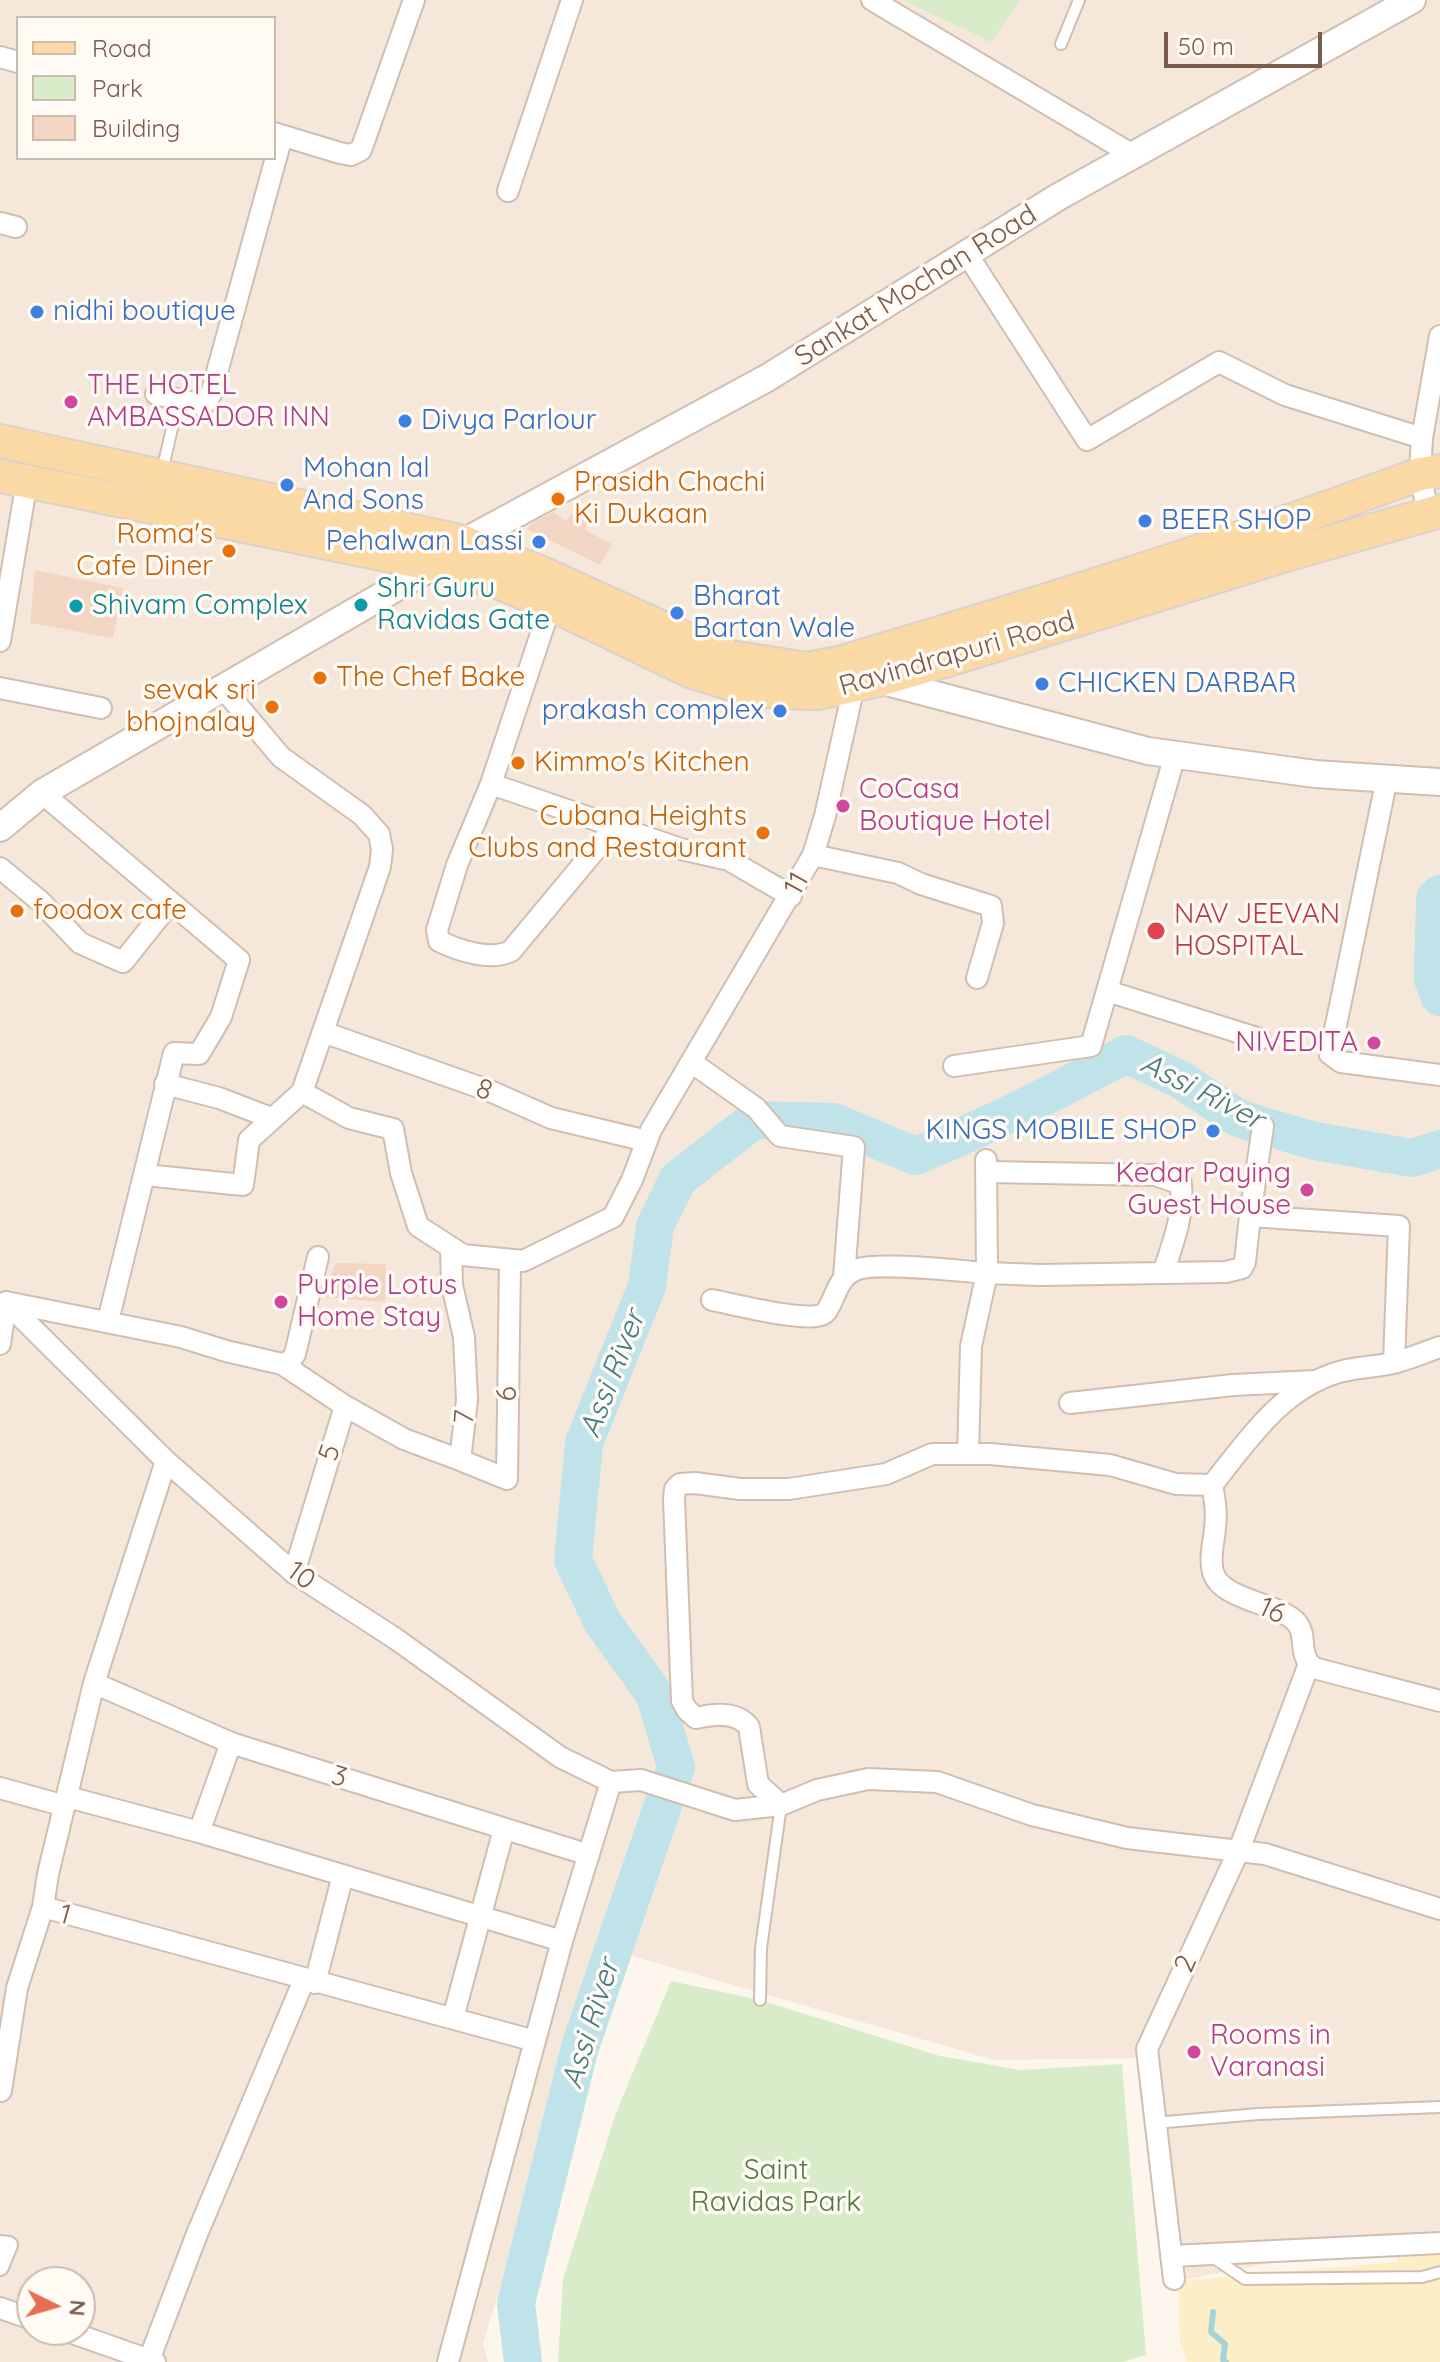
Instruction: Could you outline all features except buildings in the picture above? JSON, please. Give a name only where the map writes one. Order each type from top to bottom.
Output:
[{"type":"main road","name":"Ravindrapuri Road","points":[[0,441],[464,542],[544,574],[724,656],[807,669],[839,663],[1076,592],[1293,521],[1430,472]]},
{"type":"main road","name":"Ravindrapuri Road","points":[[13,478],[435,565],[500,583],[551,604],[690,671],[741,687],[818,693],[866,683],[1434,512]]},
{"type":"street","points":[[278,134],[340,153],[351,155],[361,150],[414,0]]},
{"type":"street","points":[[508,191],[572,0]]},
{"type":"street","points":[[872,0],[1133,155]]},
{"type":"street","name":"Sankat Mochan Road","points":[[0,828],[42,793],[435,565],[464,542],[767,378],[1058,197],[1402,2]]},
{"type":"street","points":[[156,394],[197,404],[206,402],[211,394],[271,160]]},
{"type":"street","points":[[967,254],[1087,440],[1219,362],[1285,395],[1422,438]]},
{"type":"street","points":[[1434,512],[1430,472],[1422,438],[1440,336]]},
{"type":"street","points":[[0,641],[13,478]]},
{"type":"street","points":[[551,604],[491,784],[457,865],[437,930],[439,941],[491,956],[511,951],[615,826]]},
{"type":"street","points":[[866,683],[1148,751],[1315,774],[1440,782]]},
{"type":"street","name":"11","points":[[510,1260],[523,1261],[613,1217],[647,1141],[813,855],[866,683]]},
{"type":"street","points":[[145,1175],[243,1185],[249,1140],[302,1092],[380,867],[382,849],[379,834],[362,815],[281,757],[222,687]]},
{"type":"street","points":[[0,688],[101,708]]},
{"type":"street","points":[[954,1066],[1091,1046],[1175,755]]},
{"type":"street","points":[[1387,778],[1330,1054],[1341,1062],[1440,1075]]},
{"type":"street","points":[[491,784],[681,849],[729,860],[791,896]]},
{"type":"street","points":[[42,793],[239,960],[221,1017],[199,1054],[174,1053],[108,1321]]},
{"type":"street","points":[[813,855],[898,873],[921,884],[991,906],[993,923],[977,978]]},
{"type":"street","points":[[0,868],[40,901],[80,943],[123,962],[170,903]]},
{"type":"street","points":[[1107,991],[1260,1039]]},
{"type":"street","name":"8","points":[[323,1032],[490,1091],[551,1118],[647,1141]]},
{"type":"street","points":[[691,1062],[756,1108],[780,1136],[854,1147],[844,1277],[826,1312],[817,1317],[787,1315],[712,1300]]},
{"type":"street","points":[[165,1084],[219,1098],[271,1118]]},
{"type":"street","points":[[302,1092],[349,1118],[393,1129],[401,1173],[418,1226],[463,1255],[510,1260]]},
{"type":"street","points":[[844,1277],[863,1268],[1040,1275],[1226,1272],[1242,1268],[1263,1126]]},
{"type":"street","points":[[968,1454],[971,1346],[987,1273],[986,1166],[1155,1175],[1181,1184],[1183,1203],[1180,1223],[1163,1273]]},
{"type":"street","points":[[1250,1216],[1399,1226],[1394,1363]]},
{"type":"street","name":"7","points":[[345,1406],[404,1439],[460,1460],[467,1400],[464,1337],[452,1285],[451,1248]]},
{"type":"street","points":[[282,1364],[290,1361],[295,1354],[318,1257]]},
{"type":"street","name":"6","points":[[460,1460],[507,1479],[510,1260]]},
{"type":"street","points":[[0,1344],[3,1298]]},
{"type":"street","name":"5","points":[[3,1298],[282,1364],[345,1406],[294,1573]]},
{"type":"street","name":"10","points":[[3,1298],[166,1461],[294,1573],[396,1639],[560,1757],[611,1782],[641,1780],[735,1810],[781,1805]]},
{"type":"street","points":[[1440,1347],[1394,1363],[1339,1372],[1315,1381],[1281,1403],[1265,1419],[1212,1485],[1176,1484],[1110,1465],[932,1454],[886,1474],[789,1489],[740,1489],[695,1483],[680,1484],[675,1489],[682,1701],[696,1718],[734,1715],[744,1721],[749,1727],[758,1784],[781,1805],[817,1790],[868,1779],[937,1782],[1032,1815],[1127,1838],[1265,1854],[1440,1909]]},
{"type":"street","points":[[1070,1403],[1233,1385],[1315,1381]]},
{"type":"street","name":"1","points":[[166,1461],[94,1683],[48,1874],[43,1907],[535,2041]]},
{"type":"street","name":"16","points":[[1212,1485],[1216,1526],[1213,1574],[1242,1598],[1297,1623],[1303,1653],[1309,1664]]},
{"type":"street","points":[[1309,1664],[1314,1668],[1440,1701]]},
{"type":"street","name":"2","points":[[1174,2279],[1147,2049],[1239,1850],[1309,1664]]},
{"type":"street","name":"3","points":[[94,1683],[231,1743],[589,1855]]},
{"type":"street","points":[[199,1832],[231,1743]]},
{"type":"street","points":[[448,2362],[562,1941],[611,1782]]},
{"type":"street","points":[[0,1788],[199,1832],[562,1941]]},
{"type":"street","points":[[453,2018],[478,1916],[504,1829]]},
{"type":"street","points":[[96,2341],[152,2361],[197,2234],[310,1981],[343,1875]]},
{"type":"street","points":[[1,2091],[17,1988],[43,1907]]},
{"type":"street","points":[[1171,2256],[1440,2243]]},
{"type":"street","points":[[0,2244],[9,2245],[0,2267]]},
{"type":"lane","points":[[1061,44],[1079,0]]},
{"type":"lane","points":[[161,475],[179,399]]},
{"type":"lane","points":[[760,2000],[761,1948],[781,1805]]},
{"type":"lane","points":[[1155,2123],[1258,2114],[1440,2107]]},
{"type":"lane","points":[[1209,2255],[1245,2279],[1422,2277],[1440,2272]]},
{"type":"shaded area","points":[[0,0],[1440,0],[1440,2235],[1396,2238],[1178,2281],[1147,2058],[994,2060],[601,1947],[483,2344],[488,2362],[0,2362]]},
{"type":"green space","points":[[903,0],[1020,0],[991,42]]},
{"type":"green space","name":"Saint Ravidas Park","points":[[671,1981],[760,2000],[940,2056],[1020,2070],[1122,2064],[1146,2355],[1123,2362],[558,2362],[563,2279],[616,2113]]},
{"type":"sand","points":[[1440,2235],[1440,2362],[1187,2362],[1180,2341],[1178,2281],[1397,2262],[1396,2238]]},
{"type":"waterway","name":"Assi River","points":[[1440,894],[1435,899],[1433,979],[1440,997]]},
{"type":"waterway","name":"Assi River","points":[[523,2362],[516,2303],[580,2047],[676,1767],[655,1695],[602,1621],[573,1560],[584,1443],[647,1286],[655,1226],[678,1179],[754,1120],[834,1122],[915,1156],[1022,1108],[1126,1054],[1181,1080],[1238,1118],[1263,1126],[1315,1141],[1412,1158],[1440,1149]]},
{"type":"waterway","points":[[1213,2312],[1211,2332],[1225,2344],[1223,2360],[1226,2362]]},
{"type":"place","name":"nidhi boutique","points":[[37,312]]},
{"type":"place","name":"THE HOTEL AMBASSADOR INN","points":[[71,402]]},
{"type":"place","name":"Divya Parlour","points":[[405,421]]},
{"type":"place","name":"Mohan lal And Sons","points":[[287,485]]},
{"type":"place","name":"Prasidh Chachi Ki Dukaan","points":[[558,499]]},
{"type":"place","name":"BEER SHOP","points":[[1145,521]]},
{"type":"place","name":"Pehalwan Lassi","points":[[539,542]]},
{"type":"place","name":"Roma's Cafe Diner","points":[[229,551]]},
{"type":"place","name":"Shri Guru Ravidas Gate","points":[[361,605]]},
{"type":"place","name":"Shivam Complex","points":[[76,606]]},
{"type":"place","name":"Bharat Bartan Wale","points":[[677,613]]},
{"type":"place","name":"The Chef Bake","points":[[320,678]]},
{"type":"place","name":"CHICKEN DARBAR","points":[[1042,684]]},
{"type":"place","name":"sevak sri bhojnalay","points":[[272,707]]},
{"type":"place","name":"prakash complex","points":[[780,711]]},
{"type":"place","name":"Kimmo's Kitchen","points":[[518,763]]},
{"type":"place","name":"CoCasa Boutique Hotel","points":[[843,806]]},
{"type":"place","name":"Cubana Heights Clubs and Restaurant","points":[[763,833]]},
{"type":"place","name":"foodox cafe","points":[[17,911]]},
{"type":"place","name":"NAV JEEVAN HOSPITAL","points":[[1156,931]]},
{"type":"place","name":"NIVEDITA","points":[[1374,1043]]},
{"type":"place","name":"KINGS MOBILE SHOP","points":[[1213,1131]]},
{"type":"place","name":"Kedar Paying Guest House","points":[[1307,1190]]},
{"type":"place","name":"Purple Lotus Home Stay","points":[[281,1302]]},
{"type":"place","name":"Rooms in Varanasi","points":[[1194,2052]]}]
